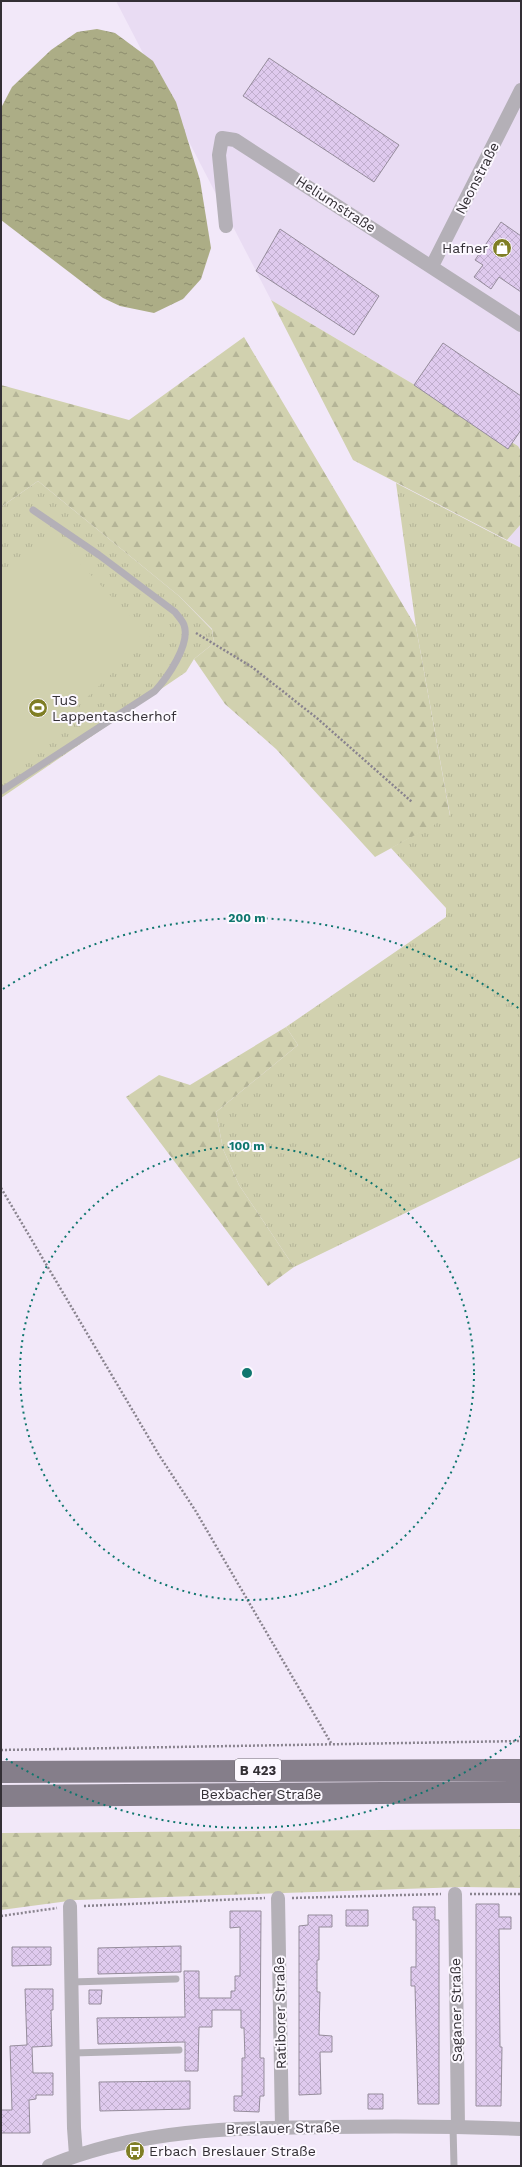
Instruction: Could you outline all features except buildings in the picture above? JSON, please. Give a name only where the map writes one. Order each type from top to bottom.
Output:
[{"type":"main road","name":"Bexbacher Straße","points":[[1,1772],[521,1770]]},
{"type":"main road","name":"Bexbacher Straße","points":[[1,1796],[521,1792]]},
{"type":"street","name":"Neonstraße","points":[[432,266],[521,90]]},
{"type":"street","name":"Heliumstraße","points":[[226,226],[219,155],[222,138],[235,140],[432,266],[521,325]]},
{"type":"street","name":"Saganer Straße","points":[[454,1894],[455,2126]]},
{"type":"street","name":"Ratiborer Straße","points":[[278,1898],[282,2127]]},
{"type":"street","points":[[70,1906],[72,2053],[76,2155]]},
{"type":"street","name":"Breslauer Straße","points":[[49,2166],[76,2155],[144,2138],[182,2132],[282,2127],[455,2126],[521,2130]]},
{"type":"lane","points":[[1,791],[155,691],[165,680],[175,663],[185,637],[184,625],[175,612],[99,555],[33,510]]},
{"type":"lane","points":[[71,1982],[176,1979]]},
{"type":"lane","points":[[72,2053],[179,2050]]},
{"type":"lane","points":[[454,2166],[455,2126]]},
{"type":"path","points":[[184,625],[252,667],[318,719],[412,802]]},
{"type":"path","points":[[1,1188],[155,1448],[195,1510],[331,1743]]},
{"type":"path","points":[[1,1750],[331,1743],[521,1741]]},
{"type":"path","points":[[1,1916],[70,1906],[278,1898],[521,1894]]},
{"type":"shaded area","points":[[116,1],[521,1],[521,451],[518,446],[271,300]]},
{"type":"shaded area","points":[[521,524],[521,548],[507,540]]},
{"type":"green space","points":[[271,300],[518,446],[521,451],[521,524],[507,540],[353,460]]},
{"type":"green space","points":[[244,337],[416,627],[450,816],[375,857],[276,749],[225,704],[194,659],[214,643],[212,629],[179,596],[38,481],[1,507],[1,385],[129,420]]},
{"type":"green space","points":[[38,481],[179,596],[212,630],[214,643],[194,659],[186,672],[1,798],[1,507]]},
{"type":"green space","points":[[396,483],[521,548],[521,1157],[294,1267],[239,1185],[223,1149],[216,1112],[298,1045],[286,1027],[446,917],[446,908],[391,848],[450,815],[416,627]]},
{"type":"green space","name":"TuS Lappentascherhof","points":[[52,534],[150,637],[1,780],[1,583]]},
{"type":"green space","points":[[286,1027],[298,1045],[216,1112],[223,1149],[239,1185],[294,1267],[268,1286],[126,1097],[159,1075],[190,1085]]},
{"type":"green space","points":[[521,1829],[521,1888],[463,1887],[76,1900],[1,1910],[1,1833]]},
{"type":"water","points":[[97,29],[115,33],[153,61],[176,102],[200,180],[211,248],[201,279],[183,299],[154,313],[120,306],[103,298],[1,220],[1,108],[12,87],[51,50],[77,32]]},
{"type":"place","name":"Hafner","points":[[502,248]]},
{"type":"place","name":"TuS Lappentascherhof","points":[[38,708]]},
{"type":"place","name":"Erbach Breslauer Straße","points":[[135,2151]]}]
